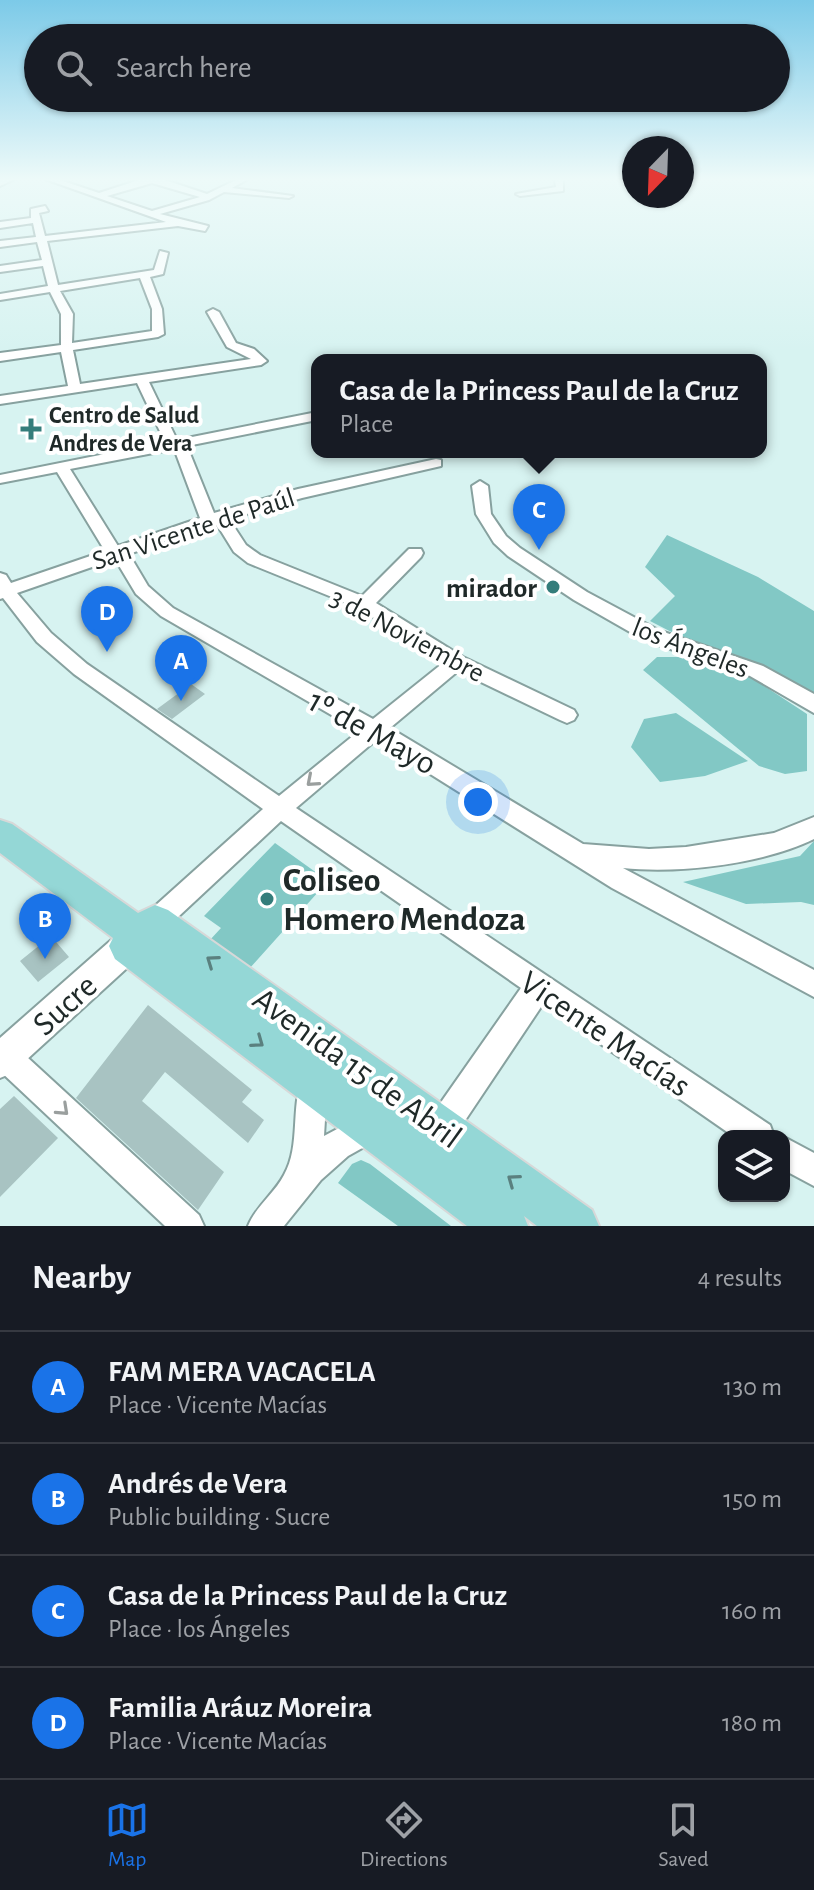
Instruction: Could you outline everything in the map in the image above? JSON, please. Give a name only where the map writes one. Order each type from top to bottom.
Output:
[{"type":"main road","name":"Avenida 15 de Abril","points":[[0,834],[141,934],[313,1081],[505,1226]]},
{"type":"main road","name":"Avenida 15 de Abril","points":[[141,934],[295,1020],[576,1226]]},
{"type":"street","points":[[0,244],[66,236]]},
{"type":"street","points":[[42,239],[54,289],[67,314],[63,332],[75,388]]},
{"type":"street","points":[[0,297],[159,272],[163,253]]},
{"type":"street","points":[[0,269],[48,262]]},
{"type":"street","points":[[0,357],[158,334],[157,309],[144,275]]},
{"type":"street","points":[[0,400],[261,361],[250,352],[231,345],[213,312]]},
{"type":"street","name":"3 de Noviembre","points":[[141,379],[214,518],[240,548],[254,559],[365,604],[456,662],[567,715]]},
{"type":"street","points":[[0,479],[311,417]]},
{"type":"street","name":"San Vicente de Paúl","points":[[2,588],[214,518],[298,494],[436,463]]},
{"type":"street","name":"1º de Mayo","points":[[62,468],[142,590],[167,612],[432,763],[621,880],[814,984]]},
{"type":"street","name":"los Ángeles","points":[[480,486],[478,493],[485,516],[503,543],[514,552],[625,622],[665,641],[743,666],[814,705]]},
{"type":"street","points":[[365,604],[415,553]]},
{"type":"street","name":"Vicente Macías","points":[[2,588],[32,628],[57,651],[140,713],[750,1130]]},
{"type":"street","points":[[141,934],[280,808],[456,662]]},
{"type":"street","points":[[575,852],[625,861],[689,859],[771,844],[814,827]]},
{"type":"street","name":"Sucre","points":[[2,1056],[141,934]]},
{"type":"street","points":[[264,1226],[298,1182],[329,1150],[372,1126],[394,1123],[443,1130],[538,987]]},
{"type":"street","points":[[295,1020],[307,1046],[313,1081],[311,1129],[298,1182]]},
{"type":"street","points":[[2,1056],[188,1226]]},
{"type":"street","points":[[790,1156],[814,1171]]},
{"type":"shaded area","points":[[667,535],[758,577],[814,611],[814,705],[650,621],[675,596],[645,567]]},
{"type":"shaded area","points":[[657,657],[689,657],[749,676],[807,714],[807,771],[785,774],[759,766],[643,670]]},
{"type":"shaded area","points":[[676,713],[748,761],[705,776],[660,782],[631,747],[644,719]]},
{"type":"shaded area","points":[[814,841],[814,905],[801,902],[746,904],[683,882],[800,856]]},
{"type":"shaded area","name":"Coliseo Homero Mendoza","points":[[275,843],[328,881],[249,969],[209,941],[221,928],[204,916]]},
{"type":"shaded area","points":[[361,1160],[451,1226],[398,1226],[338,1183],[352,1164]]},
{"type":"building","points":[[191,684],[205,694],[172,719],[157,709]]},
{"type":"building","points":[[51,936],[69,957],[38,982],[20,961]]},
{"type":"building","points":[[148,1005],[252,1090],[242,1102],[264,1120],[248,1143],[165,1072],[142,1101],[224,1172],[198,1210],[76,1098]]},
{"type":"building","points":[[14,1096],[58,1138],[0,1197],[0,1109]]},
{"type":"place","name":"Centro de Salud Andres de Vera","points":[[31,429]]},
{"type":"place","name":"Casa de la Princess Paul de la Cruz","points":[[539,550]]},
{"type":"place","name":"mirador","points":[[553,587]]},
{"type":"place","name":"Familia Aráuz Moreira","points":[[107,652]]},
{"type":"place","name":"FAM MERA VACACELA","points":[[181,701]]},
{"type":"place","name":"Coliseo Homero Mendoza","points":[[267,899]]},
{"type":"place","name":"Andrés de Vera","points":[[45,959]]}]
